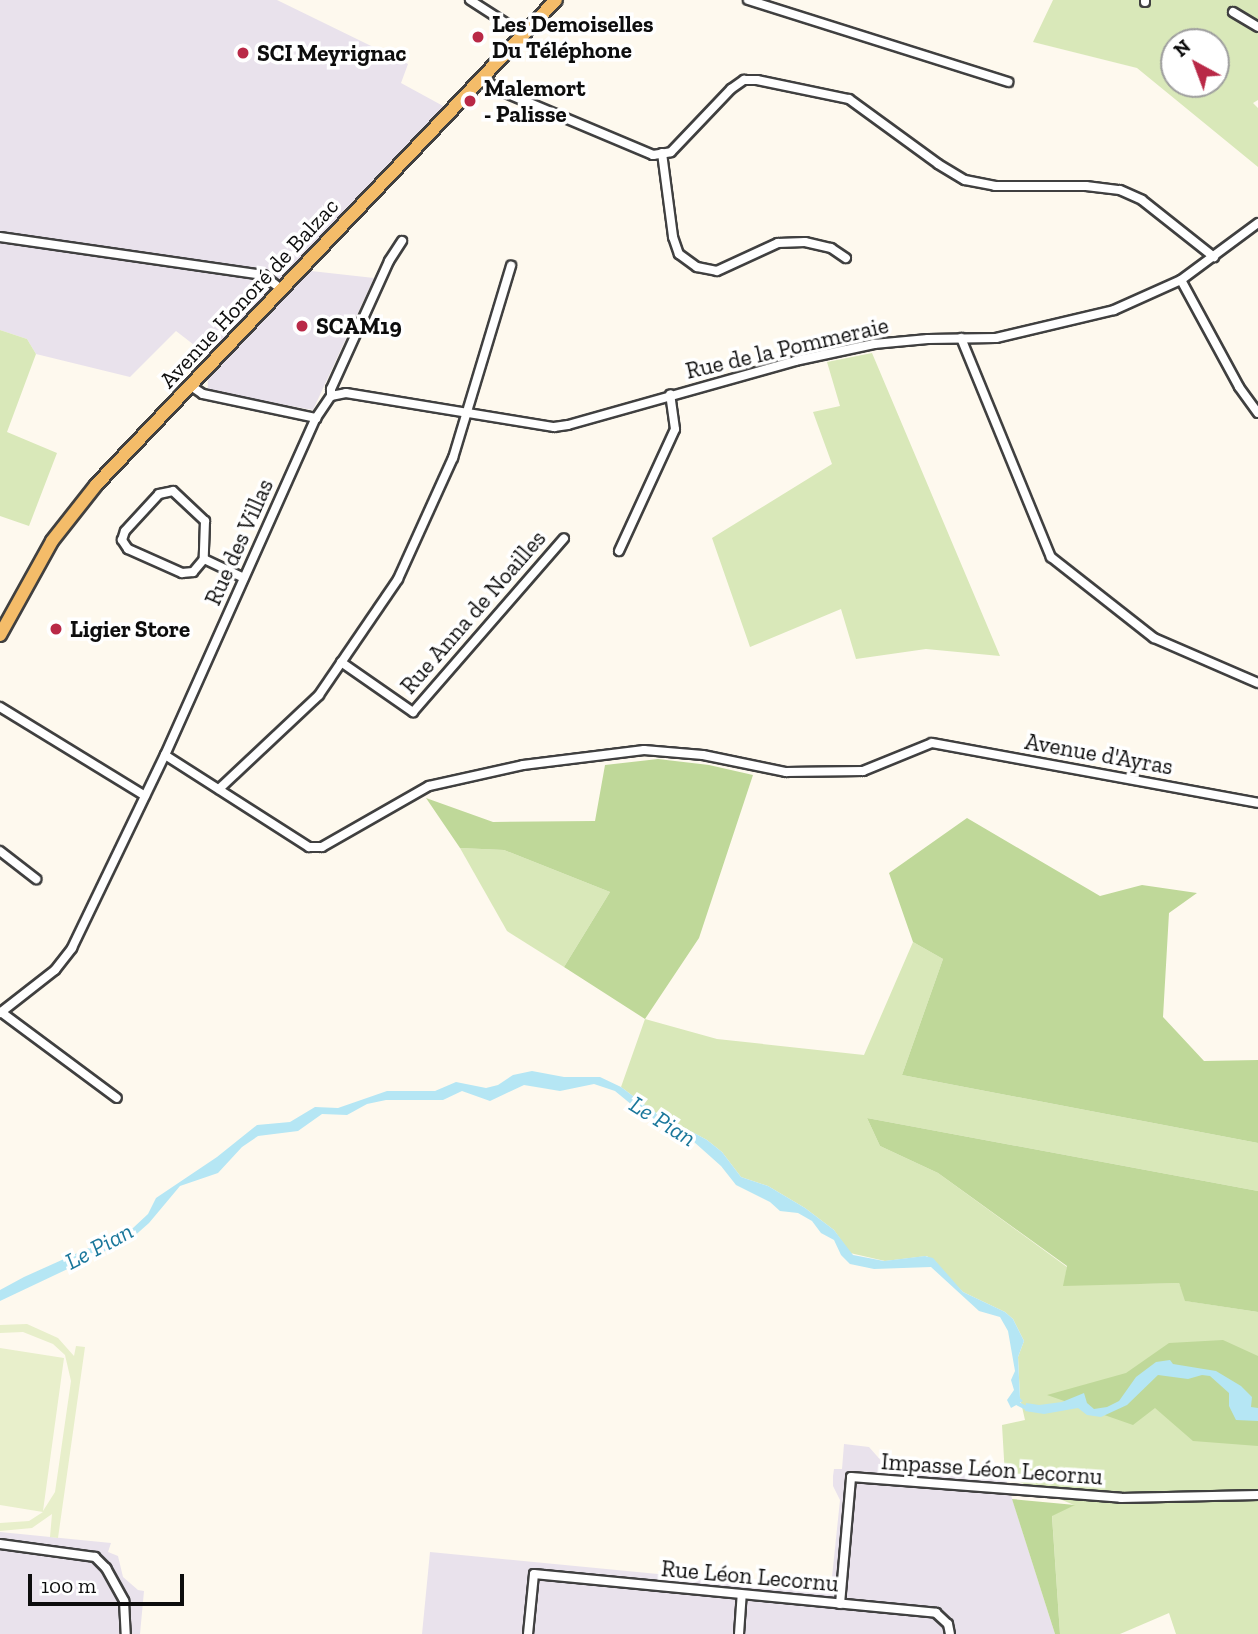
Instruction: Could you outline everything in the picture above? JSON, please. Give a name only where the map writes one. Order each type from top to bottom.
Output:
[{"type":"main road","name":"Avenue Honoré de Balzac","points":[[0,635],[5,616],[73,512],[556,0]]},
{"type":"street","points":[[470,0],[523,34]]},
{"type":"street","points":[[748,0],[1008,82]]},
{"type":"street","points":[[1233,12],[1258,27]]},
{"type":"street","points":[[482,78],[501,91],[653,155],[671,152],[731,89],[744,80],[757,80],[849,99],[937,164],[965,180],[995,186],[1086,186],[1120,190],[1142,200],[1214,257]]},
{"type":"street","points":[[662,153],[673,237],[679,254],[697,267],[717,271],[778,243],[805,242],[831,248],[846,258]]},
{"type":"street","name":"Rue de la Pommeraie","points":[[331,396],[346,393],[554,427],[670,394],[874,344],[996,338],[1114,310],[1181,279],[1258,223]]},
{"type":"street","points":[[0,237],[263,275],[281,289]]},
{"type":"street","points":[[191,386],[203,394],[316,418],[331,396],[331,389],[384,272],[402,241]]},
{"type":"street","points":[[164,755],[219,789],[318,695],[341,663],[398,579],[453,458],[511,265]]},
{"type":"street","points":[[1181,279],[1239,387],[1258,413]]},
{"type":"street","points":[[961,338],[1051,557],[1154,638],[1258,683]]},
{"type":"street","points":[[620,551],[675,429],[670,394]]},
{"type":"street","name":"Rue des Villas","points":[[0,1013],[55,970],[72,948],[164,755],[316,418]]},
{"type":"street","points":[[173,491],[205,521],[204,559],[193,572],[182,573],[128,548],[122,540],[125,531],[159,494],[173,491]]},
{"type":"street","name":"Rue Anna de Noailles","points":[[341,663],[413,712],[564,538]]},
{"type":"street","points":[[204,559],[244,578]]},
{"type":"street","points":[[0,707],[145,796]]},
{"type":"street","name":"Avenue d'Ayras","points":[[219,789],[309,847],[322,847],[429,786],[523,765],[644,750],[703,755],[786,772],[863,771],[932,743],[1258,803]]},
{"type":"street","points":[[0,851],[36,879]]},
{"type":"street","points":[[0,1013],[117,1098]]},
{"type":"street","name":"Impasse Léon Lecornu","points":[[841,1604],[851,1477],[1121,1498],[1258,1495]]},
{"type":"street","points":[[0,1544],[95,1558],[106,1568],[124,1601],[126,1634]]},
{"type":"street","name":"Rue Léon Lecornu","points":[[528,1634],[534,1574],[936,1613],[948,1625],[950,1634]]},
{"type":"street","points":[[739,1634],[742,1595]]},
{"type":"shaded area","points":[[0,0],[277,0],[408,64],[401,83],[456,113],[311,271],[374,278],[313,410],[208,391],[207,355],[176,331],[130,377],[36,354],[27,339],[0,330]]},
{"type":"shaded area","points":[[844,1444],[869,1447],[884,1464],[1005,1476],[1055,1634],[422,1634],[430,1552],[814,1589],[832,1577],[840,1500],[833,1486],[833,1476],[834,1469],[842,1469]]},
{"type":"shaded area","points":[[0,1532],[111,1543],[108,1552],[118,1556],[123,1577],[138,1590],[144,1591],[140,1634],[0,1634]]},
{"type":"green space","points":[[1053,0],[1258,0],[1258,100],[1253,103],[1258,108],[1258,167],[1174,98],[1230,98],[1230,28],[1160,28],[1160,87],[1137,68],[1033,42]]},
{"type":"green space","points":[[0,330],[27,339],[36,354],[7,432],[57,453],[29,526],[0,516]]},
{"type":"green space","points":[[872,353],[1000,656],[926,649],[856,659],[841,609],[750,647],[712,538],[832,464],[813,412],[840,406],[827,362]]},
{"type":"green space","points":[[658,759],[709,765],[753,775],[699,938],[645,1019],[564,967],[610,892],[504,850],[460,848],[426,798],[493,822],[595,821],[605,765]]},
{"type":"green space","points":[[967,818],[1100,896],[1142,885],[1197,893],[1169,913],[1163,1017],[1204,1061],[1258,1060],[1258,1143],[902,1075],[943,959],[913,942],[889,873]]},
{"type":"green space","points":[[460,848],[504,850],[610,892],[564,967],[507,931]]},
{"type":"green space","points":[[913,942],[943,959],[902,1075],[1258,1143],[1258,1191],[867,1118],[880,1146],[938,1173],[1067,1267],[1064,1285],[1179,1283],[1186,1301],[1258,1312],[1258,1634],[1176,1634],[1169,1613],[1120,1634],[1060,1634],[1052,1515],[1074,1505],[1005,1476],[1002,1425],[1025,1420],[1020,1398],[1018,1357],[1024,1341],[1013,1319],[1005,1312],[963,1292],[927,1256],[885,1261],[850,1253],[834,1230],[805,1208],[768,1186],[741,1177],[722,1152],[707,1140],[653,1111],[621,1087],[645,1019],[717,1039],[864,1055]]},
{"type":"green space","points":[[867,1118],[1258,1191],[1258,1312],[1185,1301],[1179,1283],[1063,1286],[1067,1266],[938,1173],[880,1146]]},
{"type":"green space","points":[[27,1324],[58,1338],[74,1356],[76,1346],[85,1347],[58,1538],[50,1537],[52,1514],[32,1528],[0,1531],[0,1523],[29,1521],[43,1512],[0,1505],[0,1348],[64,1358],[43,1511],[55,1492],[71,1381],[65,1355],[53,1344],[23,1332],[0,1333],[0,1325]]},
{"type":"green space","points":[[1223,1340],[1258,1356],[1258,1446],[1193,1441],[1155,1408],[1133,1425],[1047,1395],[1126,1373],[1169,1343]]},
{"type":"green space","points":[[1012,1499],[1075,1505],[1052,1516],[1060,1634],[1055,1634]]},
{"type":"water","points":[[532,1071],[564,1077],[600,1077],[621,1087],[653,1111],[707,1140],[722,1152],[741,1177],[768,1186],[805,1208],[834,1230],[853,1255],[884,1261],[925,1256],[933,1258],[963,1292],[1005,1312],[1013,1319],[1024,1341],[1018,1357],[1020,1398],[1023,1401],[1011,1408],[1007,1400],[1014,1390],[1011,1380],[1015,1371],[1008,1331],[1000,1317],[979,1311],[931,1267],[874,1269],[850,1264],[841,1255],[834,1240],[821,1233],[812,1221],[798,1213],[780,1211],[770,1202],[736,1185],[721,1166],[684,1133],[643,1114],[615,1091],[594,1084],[560,1091],[524,1085],[490,1101],[462,1091],[443,1100],[386,1100],[367,1104],[347,1115],[322,1114],[298,1131],[258,1136],[242,1147],[218,1173],[180,1186],[149,1223],[131,1239],[0,1301],[0,1290],[133,1228],[148,1214],[156,1198],[217,1157],[257,1125],[290,1122],[315,1107],[338,1108],[387,1091],[435,1091],[456,1082],[486,1088],[498,1085],[513,1075]]},
{"type":"water","points":[[1170,1360],[1173,1364],[1216,1371],[1241,1386],[1252,1397],[1251,1407],[1258,1408],[1258,1421],[1236,1420],[1229,1406],[1229,1393],[1210,1376],[1202,1375],[1188,1379],[1158,1375],[1127,1405],[1101,1417],[1087,1415],[1078,1408],[1044,1414],[1025,1411],[1026,1403],[1039,1405],[1062,1402],[1084,1393],[1087,1403],[1094,1409],[1107,1407],[1119,1401],[1136,1377],[1156,1362]]},
{"type":"waterway","name":"Le Pian","points":[[1015,1402],[1029,1409]]},
{"type":"place","name":"Les Demoiselles Du Téléphone","points":[[478,37]]},
{"type":"place","name":"SCI Meyrignac","points":[[243,53]]},
{"type":"place","name":"Malemort - Palisse","points":[[470,101]]},
{"type":"place","name":"SCAM19","points":[[302,326]]},
{"type":"place","name":"Ligier Store","points":[[56,629]]}]
